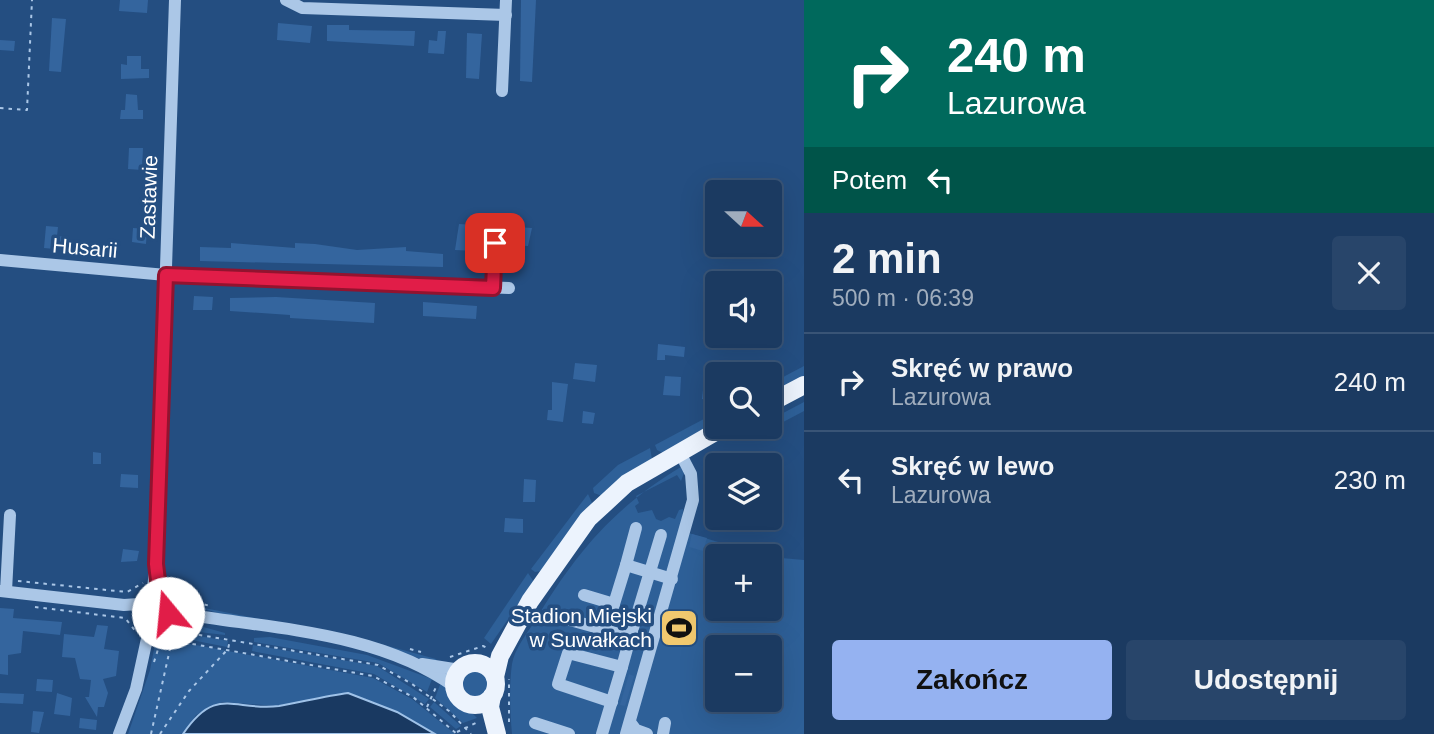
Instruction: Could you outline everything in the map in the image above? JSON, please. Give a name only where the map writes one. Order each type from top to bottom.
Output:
[{"type":"main road","points":[[782,397],[804,385]]},
{"type":"main road","points":[[490,734],[472,704],[459,696],[464,673],[491,651],[588,519],[627,483],[679,451],[711,439]]},
{"type":"main road","points":[[503,728],[490,708],[492,696],[502,675],[500,656],[530,601]]},
{"type":"main road","points":[[464,673],[487,667],[502,675]]},
{"type":"main road","points":[[472,704],[482,704],[492,696]]},
{"type":"street","name":"Zastawie","points":[[119,734],[155,618],[176,0]]},
{"type":"street","points":[[286,0],[302,8],[506,15]]},
{"type":"street","points":[[502,91],[506,0]]},
{"type":"street","points":[[493,288],[496,220]]},
{"type":"street","name":"Husarii","points":[[0,260],[166,275],[509,288]]},
{"type":"street","points":[[647,734],[628,728],[693,500],[691,474],[679,451]]},
{"type":"street","points":[[10,515],[4,587],[124,605],[139,609],[155,618],[184,614],[350,642],[405,660],[464,673]]},
{"type":"street","points":[[606,629],[636,528]]},
{"type":"street","points":[[602,734],[661,536]]},
{"type":"street","name":"Zastawie","points":[[155,618],[156,564]]},
{"type":"street","points":[[626,565],[672,579]]},
{"type":"street","points":[[584,595],[614,604]]},
{"type":"street","points":[[139,609],[155,618]]},
{"type":"street","points":[[570,620],[630,638]]},
{"type":"street","points":[[612,702],[558,684],[568,653],[622,667]]},
{"type":"street","points":[[536,723],[569,734]]},
{"type":"path","points":[[0,108],[27,110],[32,0]]},
{"type":"path","points":[[4,587],[127,592],[148,581],[154,581]]},
{"type":"path","points":[[27,604],[42,609],[125,618],[155,618],[172,640],[362,673],[385,680],[413,697],[457,734]]},
{"type":"path","points":[[181,631],[378,665],[412,684],[449,712],[471,734]]},
{"type":"path","points":[[160,734],[189,691],[228,649],[230,639]]},
{"type":"path","points":[[151,734],[172,640]]},
{"type":"path","points":[[502,675],[503,728]]},
{"type":"shaded area","points":[[804,366],[804,378],[782,390],[782,378]]},
{"type":"shaded area","points":[[804,402],[804,411],[782,423],[782,414]]},
{"type":"shaded area","points":[[705,418],[705,430],[663,453],[657,450],[655,445]]},
{"type":"shaded area","points":[[650,448],[652,459],[602,496],[594,493],[593,488],[618,465]]},
{"type":"shaded area","points":[[681,467],[684,473],[681,481],[677,475],[646,491]]},
{"type":"shaded area","points":[[588,494],[593,505],[542,571],[535,572],[531,569]]},
{"type":"shaded area","name":"Stadion Miejski w Suwałkach","points":[[637,498],[639,503],[635,506],[638,513],[652,510],[656,519],[661,521],[669,517],[675,519],[679,510],[683,509],[682,531],[725,544],[705,544],[705,621],[782,621],[782,558],[804,560],[804,734],[512,734],[511,672],[518,647],[565,574],[615,516]]},
{"type":"shaded area","points":[[528,573],[534,582],[491,644],[484,638]]},
{"type":"shaded area","points":[[194,606],[366,640],[436,659],[438,664],[361,641],[245,621]]},
{"type":"shaded area","points":[[189,623],[225,633],[225,635],[190,631]]},
{"type":"shaded area","points":[[187,634],[228,641],[227,647],[181,638]]},
{"type":"shaded area","points":[[270,637],[367,655],[432,679],[427,692],[378,663],[254,642],[254,638]]},
{"type":"shaded area","points":[[174,641],[373,678],[412,699],[455,734],[435,734],[348,693],[276,706],[222,702],[196,715],[183,734],[128,734],[150,670],[155,644]]},
{"type":"shaded area","points":[[253,645],[377,666],[429,699],[425,704],[374,674],[252,651]]},
{"type":"shaded area","points":[[476,671],[485,675],[489,684],[485,693],[476,697],[467,693],[463,684],[467,675]]},
{"type":"shaded area","points":[[441,682],[477,718],[463,723],[435,698]]},
{"type":"shaded area","points":[[348,693],[397,712],[435,734],[183,734],[206,709],[216,705],[279,706]]},
{"type":"shaded area","points":[[434,702],[461,726],[456,729],[430,707]]},
{"type":"building","points":[[120,0],[148,0],[147,13],[119,11]]},
{"type":"building","points":[[521,0],[536,0],[532,82],[520,81]]},
{"type":"building","points":[[52,18],[66,19],[61,72],[49,71]]},
{"type":"building","points":[[278,23],[312,26],[310,43],[277,40]]},
{"type":"building","points":[[327,25],[349,25],[349,30],[415,31],[414,46],[327,41]]},
{"type":"building","points":[[438,31],[446,31],[444,54],[428,53],[429,40],[437,41]]},
{"type":"building","points":[[467,33],[482,34],[479,79],[466,78]]},
{"type":"building","points":[[0,40],[15,41],[14,51],[0,50]]},
{"type":"building","points":[[127,56],[141,56],[141,69],[149,69],[149,78],[121,79],[121,64],[127,65]]},
{"type":"building","points":[[126,94],[137,95],[138,110],[143,110],[143,119],[120,119],[121,110],[125,110]]},
{"type":"building","points":[[129,148],[143,148],[142,170],[128,169]]},
{"type":"building","points":[[459,224],[474,225],[475,251],[455,250]]},
{"type":"building","points":[[46,226],[58,227],[57,236],[66,237],[65,250],[44,248]]},
{"type":"building","points":[[516,227],[532,228],[528,246],[510,245],[510,236],[516,236]]},
{"type":"building","points":[[133,228],[147,229],[146,244],[132,242]]},
{"type":"building","points":[[231,243],[295,248],[295,243],[315,244],[357,250],[406,247],[406,251],[443,254],[443,267],[200,261],[200,247],[231,248]]},
{"type":"building","points":[[194,296],[213,297],[212,310],[193,310]]},
{"type":"building","points":[[276,297],[375,303],[374,323],[230,311],[230,298]]},
{"type":"building","points":[[423,302],[477,306],[476,319],[423,316]]},
{"type":"building","points":[[658,344],[685,347],[684,357],[665,355],[665,360],[657,360]]},
{"type":"building","points":[[575,363],[597,365],[595,382],[573,379]]},
{"type":"building","points":[[665,376],[681,377],[680,396],[663,395]]},
{"type":"building","points":[[552,382],[568,384],[563,422],[547,420],[548,410],[552,410]]},
{"type":"building","points":[[583,411],[595,413],[593,424],[582,423]]},
{"type":"building","points":[[93,452],[101,453],[101,464],[93,464]]},
{"type":"building","points":[[121,474],[138,475],[138,488],[120,487]]},
{"type":"building","points":[[524,479],[536,480],[535,502],[523,502]]},
{"type":"building","points":[[505,518],[523,519],[523,533],[504,532]]},
{"type":"building","points":[[692,534],[707,538],[703,551],[689,547]]},
{"type":"building","points":[[123,549],[139,551],[137,561],[121,562]]},
{"type":"building","points":[[0,608],[14,609],[13,618],[62,622],[60,635],[23,631],[21,653],[8,655],[8,675],[0,674]]},
{"type":"building","points":[[97,625],[108,626],[104,649],[119,651],[116,676],[103,679],[108,693],[104,707],[98,707],[97,717],[85,697],[89,697],[91,680],[80,679],[75,658],[62,657],[64,634],[94,637]]},
{"type":"building","points":[[629,674],[634,676],[625,706],[620,705]]},
{"type":"building","points":[[37,679],[53,680],[52,692],[36,691]]},
{"type":"building","points":[[0,693],[24,694],[23,704],[0,703]]},
{"type":"building","points":[[57,693],[72,698],[70,716],[54,714]]},
{"type":"building","points":[[33,711],[44,712],[39,733],[31,732]]},
{"type":"building","points":[[80,718],[97,720],[96,730],[79,728]]},
{"type":"place","name":"Stadion Miejski w Suwałkach","points":[[679,628]]},
{"type":"route","points":[[168,613],[168,607],[160,597],[156,564],[166,275],[493,288],[495,243]]}]
